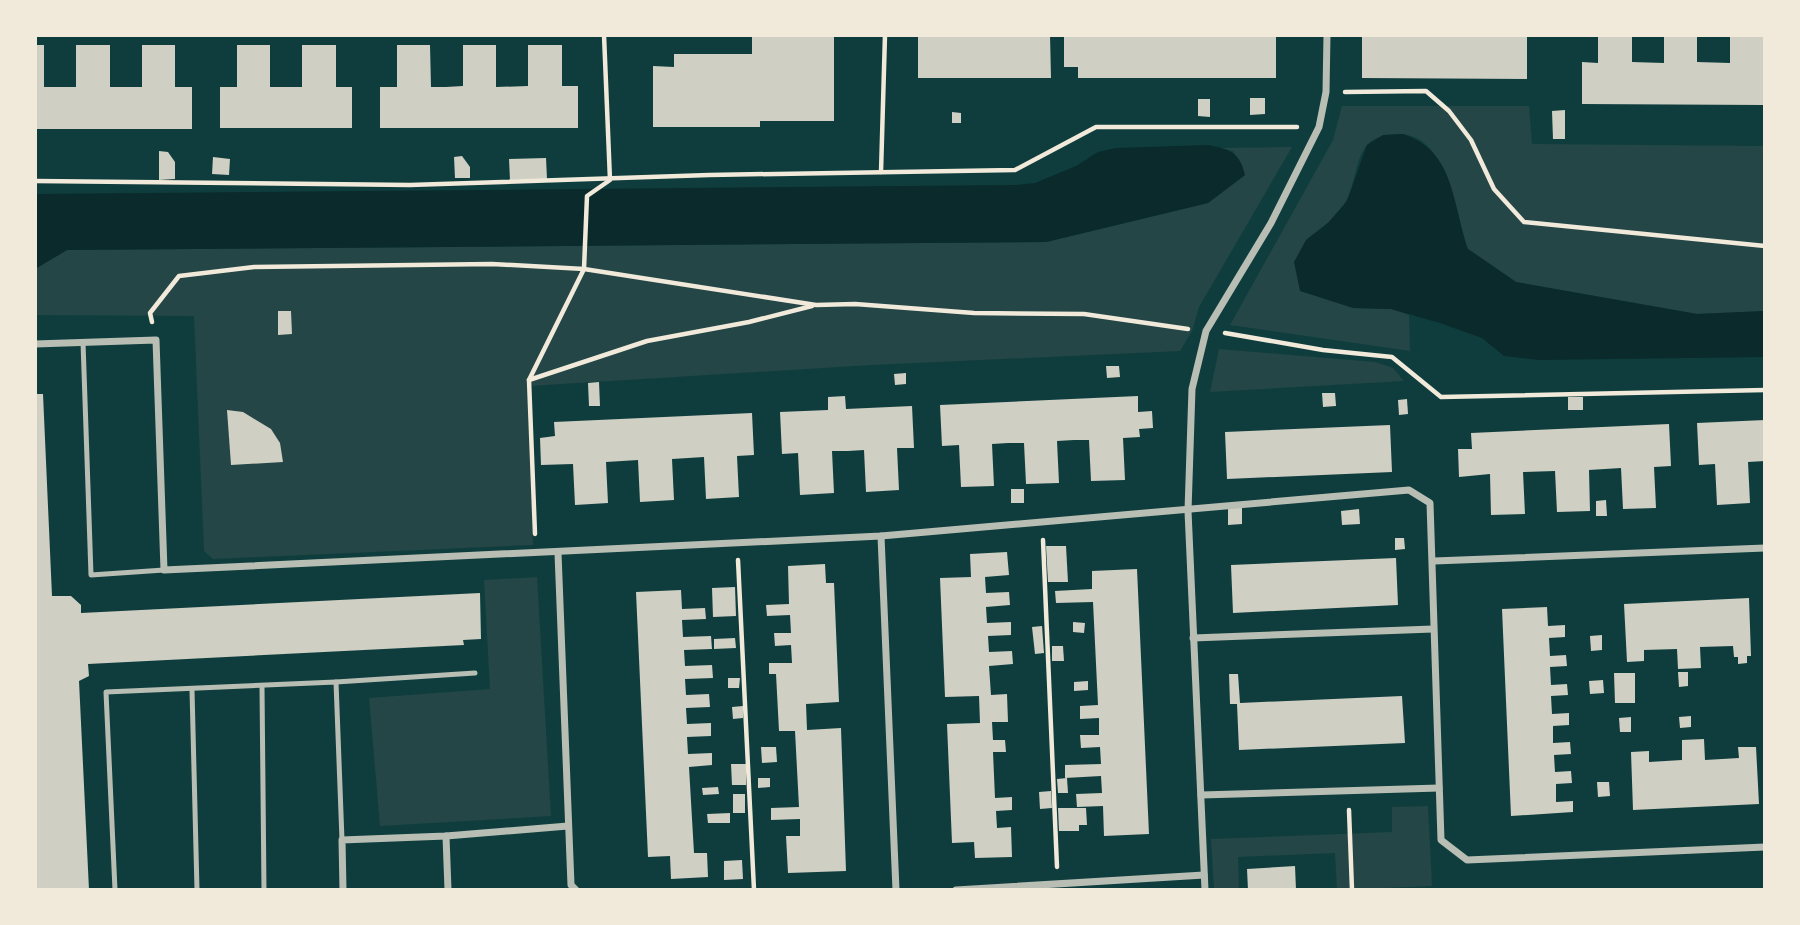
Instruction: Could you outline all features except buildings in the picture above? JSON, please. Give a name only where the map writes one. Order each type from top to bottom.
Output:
[{"type":"street","points":[[1205,890],[1188,511],[1192,389],[1206,331],[1272,223],[1319,127],[1326,92],[1327,35]]},
{"type":"street","points":[[35,344],[156,340],[164,570],[737,545],[881,536],[1409,490],[1430,503],[1434,561],[1433,629],[1441,840],[1467,860],[1765,847]]},
{"type":"street","points":[[881,536],[897,890]]},
{"type":"street","points":[[1434,561],[1765,548]]},
{"type":"street","points":[[558,553],[571,885],[576,890]]},
{"type":"street","points":[[1194,638],[1433,629]]},
{"type":"street","points":[[1201,795],[1439,788]]},
{"type":"street","points":[[343,890],[342,840],[446,836],[568,826]]},
{"type":"street","points":[[446,836],[448,890]]},
{"type":"street","points":[[956,890],[1204,875]]},
{"type":"lane","points":[[83,342],[91,575],[164,570]]},
{"type":"lane","points":[[115,890],[106,692],[262,687],[475,673]]},
{"type":"lane","points":[[336,682],[342,840]]},
{"type":"lane","points":[[262,687],[264,890]]},
{"type":"lane","points":[[192,690],[197,890]]},
{"type":"path","points":[[604,35],[610,180]]},
{"type":"path","points":[[881,172],[885,35]]},
{"type":"path","points":[[1326,92],[1426,91],[1449,111],[1471,140],[1494,190],[1524,222],[1765,246]]},
{"type":"path","points":[[35,181],[410,185],[1015,170],[1096,127],[1319,127]]},
{"type":"path","points":[[535,553],[529,380],[584,269],[587,196],[610,180]]},
{"type":"path","points":[[156,340],[150,313],[179,276],[254,267],[492,264],[584,269],[816,305],[855,304],[974,313],[1084,314],[1392,357],[1441,397],[1765,390]]},
{"type":"path","points":[[529,380],[648,341],[749,322],[816,305]]},
{"type":"path","points":[[1042,521],[1057,883]]},
{"type":"path","points":[[737,545],[754,890]]},
{"type":"path","points":[[1348,791],[1352,890]]},
{"type":"shaded area","points":[[1342,106],[1529,106],[1532,144],[1765,146],[1765,311],[1697,314],[1516,282],[1468,249],[1439,160],[1428,146],[1415,137],[1398,134],[1386,135],[1368,144],[1361,156],[1344,205],[1329,222],[1306,240],[1353,308],[1391,309],[1409,315],[1410,351],[1230,325],[1333,140]]},
{"type":"shaded area","points":[[1403,134],[1420,142],[1433,153],[1442,166],[1449,181],[1468,249],[1516,282],[1697,314],[1765,311],[1765,357],[1539,360],[1504,356],[1482,338],[1440,323],[1391,309],[1353,308],[1300,291],[1294,262],[1306,240],[1328,223],[1347,201],[1367,145],[1383,135]]},
{"type":"shaded area","points":[[1208,145],[1222,148],[1237,156],[1245,175],[1208,203],[1046,242],[67,250],[35,269],[35,194],[1015,185],[1035,183],[1076,166],[1098,152],[1116,148]]},
{"type":"shaded area","points":[[1292,147],[1199,307],[1192,331],[1180,351],[872,365],[529,386],[533,545],[213,559],[204,551],[194,316],[35,315],[35,269],[67,250],[1046,242],[1208,203],[1245,175],[1233,151],[1220,148]]},
{"type":"shaded area","points":[[1219,349],[1375,362],[1393,368],[1404,381],[1210,392]]},
{"type":"shaded area","points":[[537,577],[551,816],[380,826],[369,698],[490,689],[484,580]]},
{"type":"shaded area","points":[[1428,806],[1432,886],[1337,890],[1335,853],[1238,857],[1239,890],[1214,890],[1211,839],[1392,832],[1392,807]]}]
